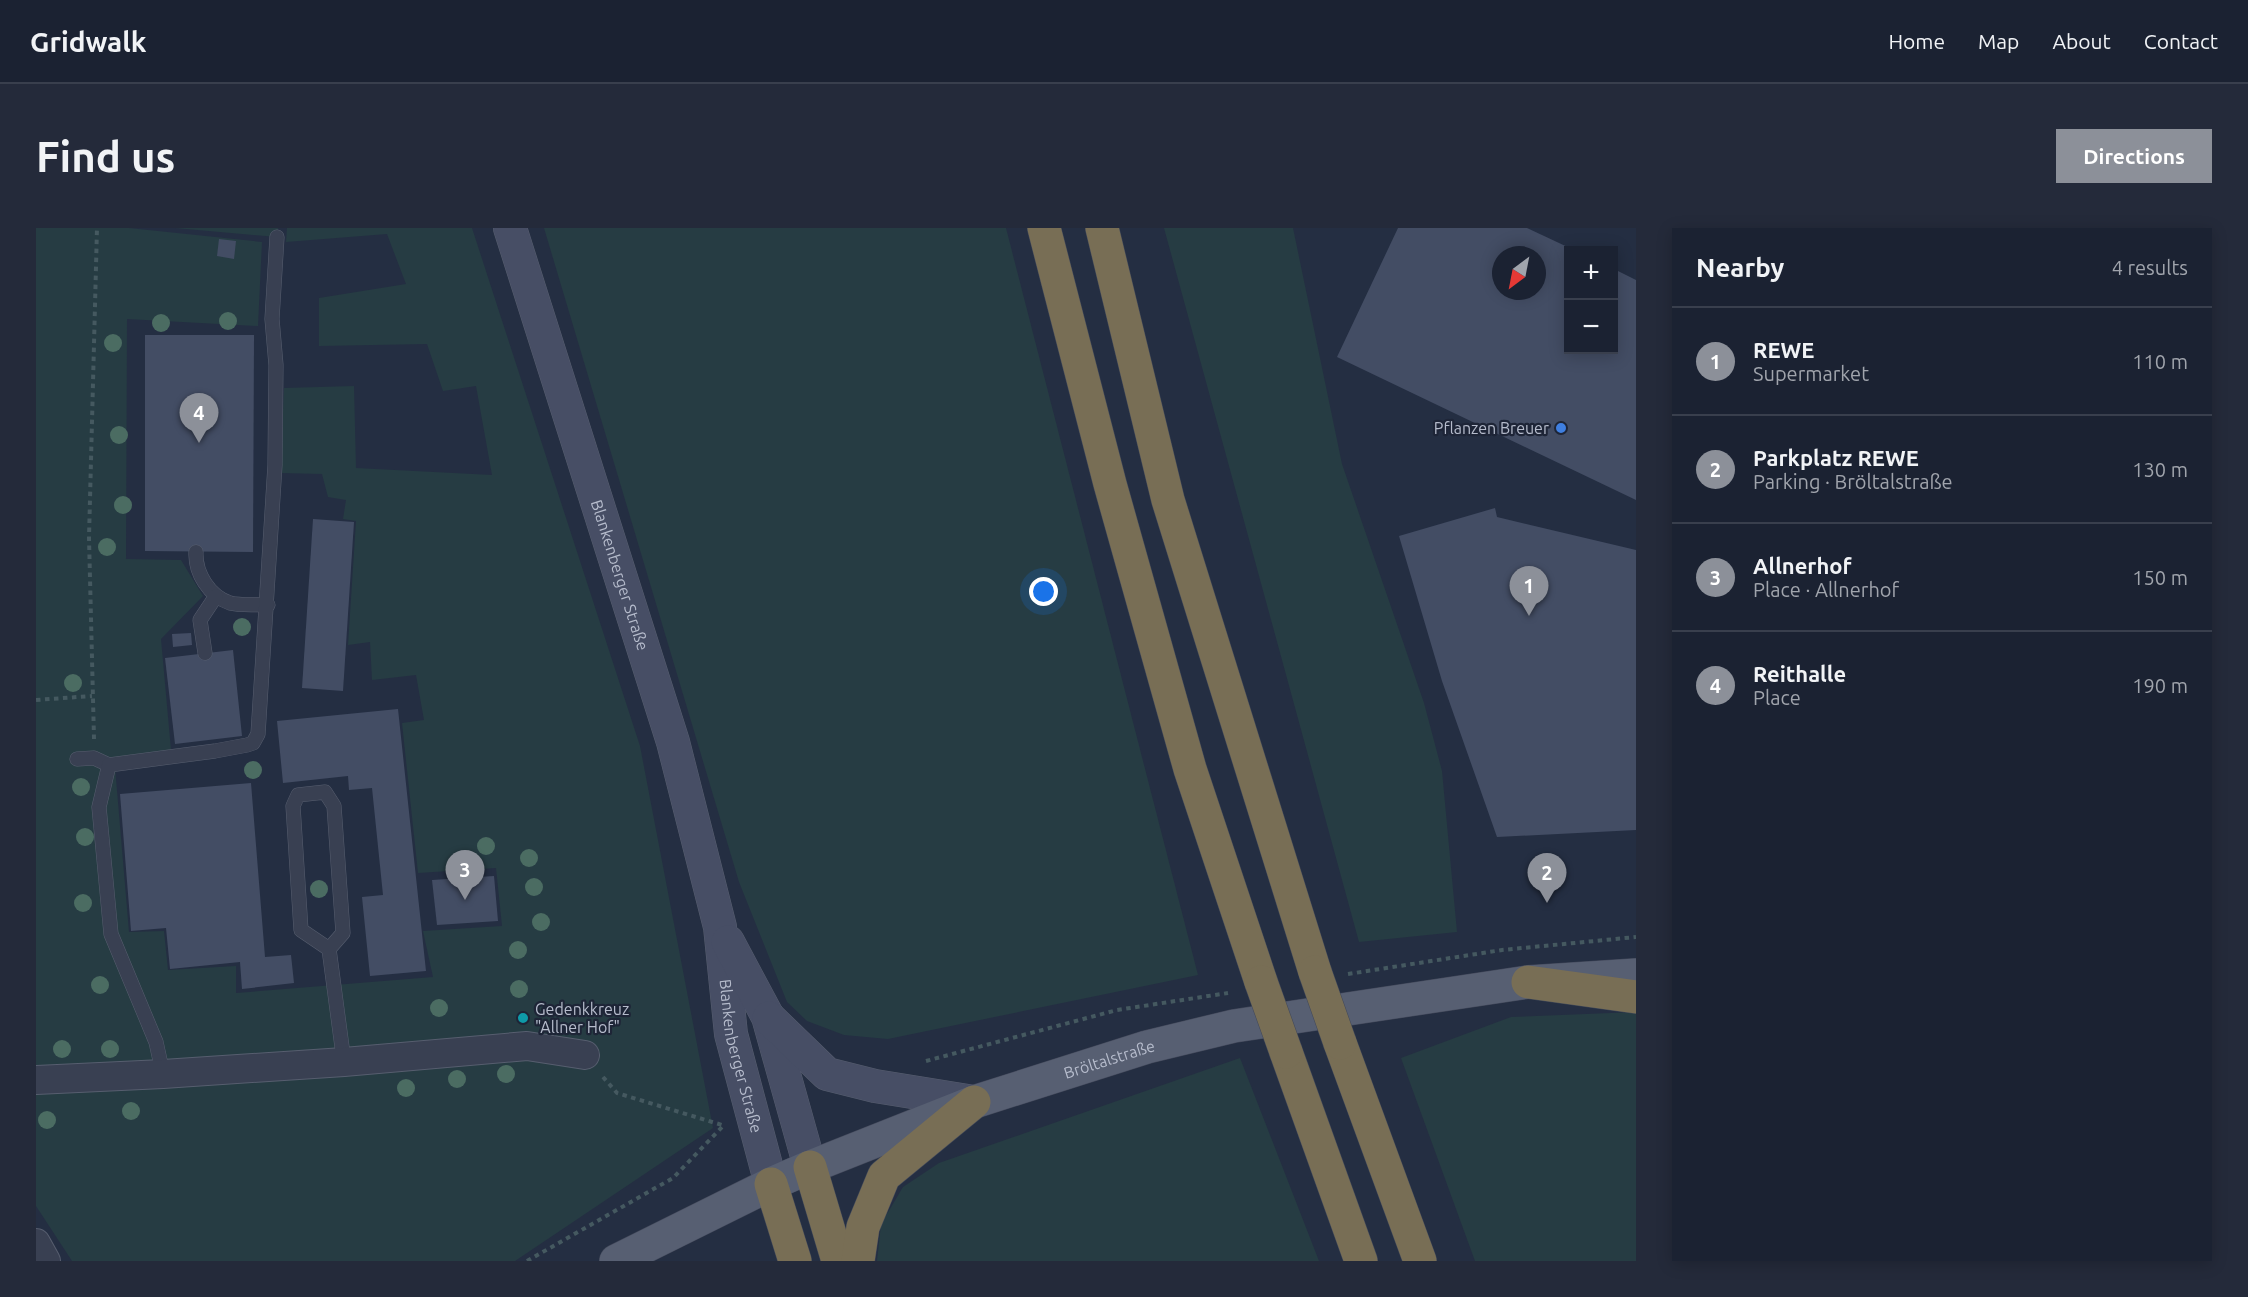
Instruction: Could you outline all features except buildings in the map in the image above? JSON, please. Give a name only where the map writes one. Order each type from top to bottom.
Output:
[{"type":"highway","points":[[1044,228],[1110,484],[1190,769],[1355,1252]]},
{"type":"highway","points":[[1102,228],[1168,500],[1315,972],[1420,1261]]},
{"type":"highway","points":[[1528,982],[1636,997]]},
{"type":"highway","points":[[858,1261],[863,1227],[884,1176],[974,1102]]},
{"type":"highway","points":[[810,1167],[838,1261]]},
{"type":"highway","points":[[771,1184],[795,1261]]},
{"type":"main road","name":"Bröltalstraße","points":[[616,1261],[810,1167],[974,1102],[1147,1047],[1234,1026],[1528,982],[1636,975]]},
{"type":"street","name":"Blankenberger Straße","points":[[510,228],[673,742],[720,927],[731,1034],[771,1184]]},
{"type":"street","name":"Blankenberger Straße","points":[[720,927],[768,1017],[810,1167]]},
{"type":"street","points":[[768,1017],[827,1074],[875,1086],[974,1102]]},
{"type":"street","points":[[36,1080],[345,1062],[527,1046],[585,1055]]},
{"type":"street","points":[[36,1243],[46,1261]]},
{"type":"lane","points":[[77,759],[94,758],[109,765],[215,751],[247,745],[256,739],[268,605],[275,465],[276,365],[272,319],[277,237]]},
{"type":"lane","points":[[196,552],[196,565],[216,596],[232,603],[268,605]]},
{"type":"lane","points":[[204,653],[200,620],[216,596]]},
{"type":"lane","points":[[109,765],[99,807],[111,934],[156,1042],[164,1074]]},
{"type":"lane","points":[[329,949],[343,933],[334,806],[325,792],[298,795],[293,806],[301,930],[329,949],[345,1062]]},
{"type":"path","points":[[94,758],[89,538],[97,228]]},
{"type":"path","points":[[36,700],[92,696]]},
{"type":"path","points":[[585,1055],[617,1093],[722,1125]]},
{"type":"shaded area","points":[[36,228],[129,228],[262,242],[258,326],[127,319],[126,559],[181,560],[203,596],[161,639],[172,761],[115,767],[129,932],[164,931],[168,970],[236,966],[236,993],[433,977],[423,931],[502,926],[496,868],[418,873],[402,723],[424,720],[416,675],[372,680],[370,642],[348,645],[356,521],[343,519],[346,500],[328,497],[322,474],[280,473],[284,388],[354,386],[356,468],[492,475],[476,386],[443,391],[427,344],[319,346],[319,298],[406,284],[387,234],[286,242],[287,228],[472,228],[640,746],[713,1128],[515,1261],[72,1261],[36,1206]]},
{"type":"shaded area","points":[[175,228],[278,228],[277,237]]},
{"type":"shaded area","points":[[544,228],[1006,228],[1198,975],[888,1039],[844,1035],[807,1021],[787,1002],[739,882]]},
{"type":"shaded area","points":[[1164,228],[1293,228],[1342,464],[1424,703],[1442,771],[1457,932],[1359,942]]},
{"type":"shaded area","points":[[1636,1012],[1636,1261],[1475,1261],[1401,1058],[1511,1017]]},
{"type":"shaded area","points":[[1240,1058],[1319,1261],[877,1261],[881,1224],[903,1187],[939,1163]]},
{"type":"place","name":"Pflanzen Breuer","points":[[1561,428]]},
{"type":"place","name":"Reithalle","points":[[199,443]]},
{"type":"place","name":"REWE","points":[[1529,616]]},
{"type":"place","name":"Allnerhof","points":[[465,900]]},
{"type":"place","name":"Parkplatz REWE","points":[[1547,903]]},
{"type":"place","name":"Gedenkkreuz \"Allner Hof\"","points":[[523,1018]]}]
